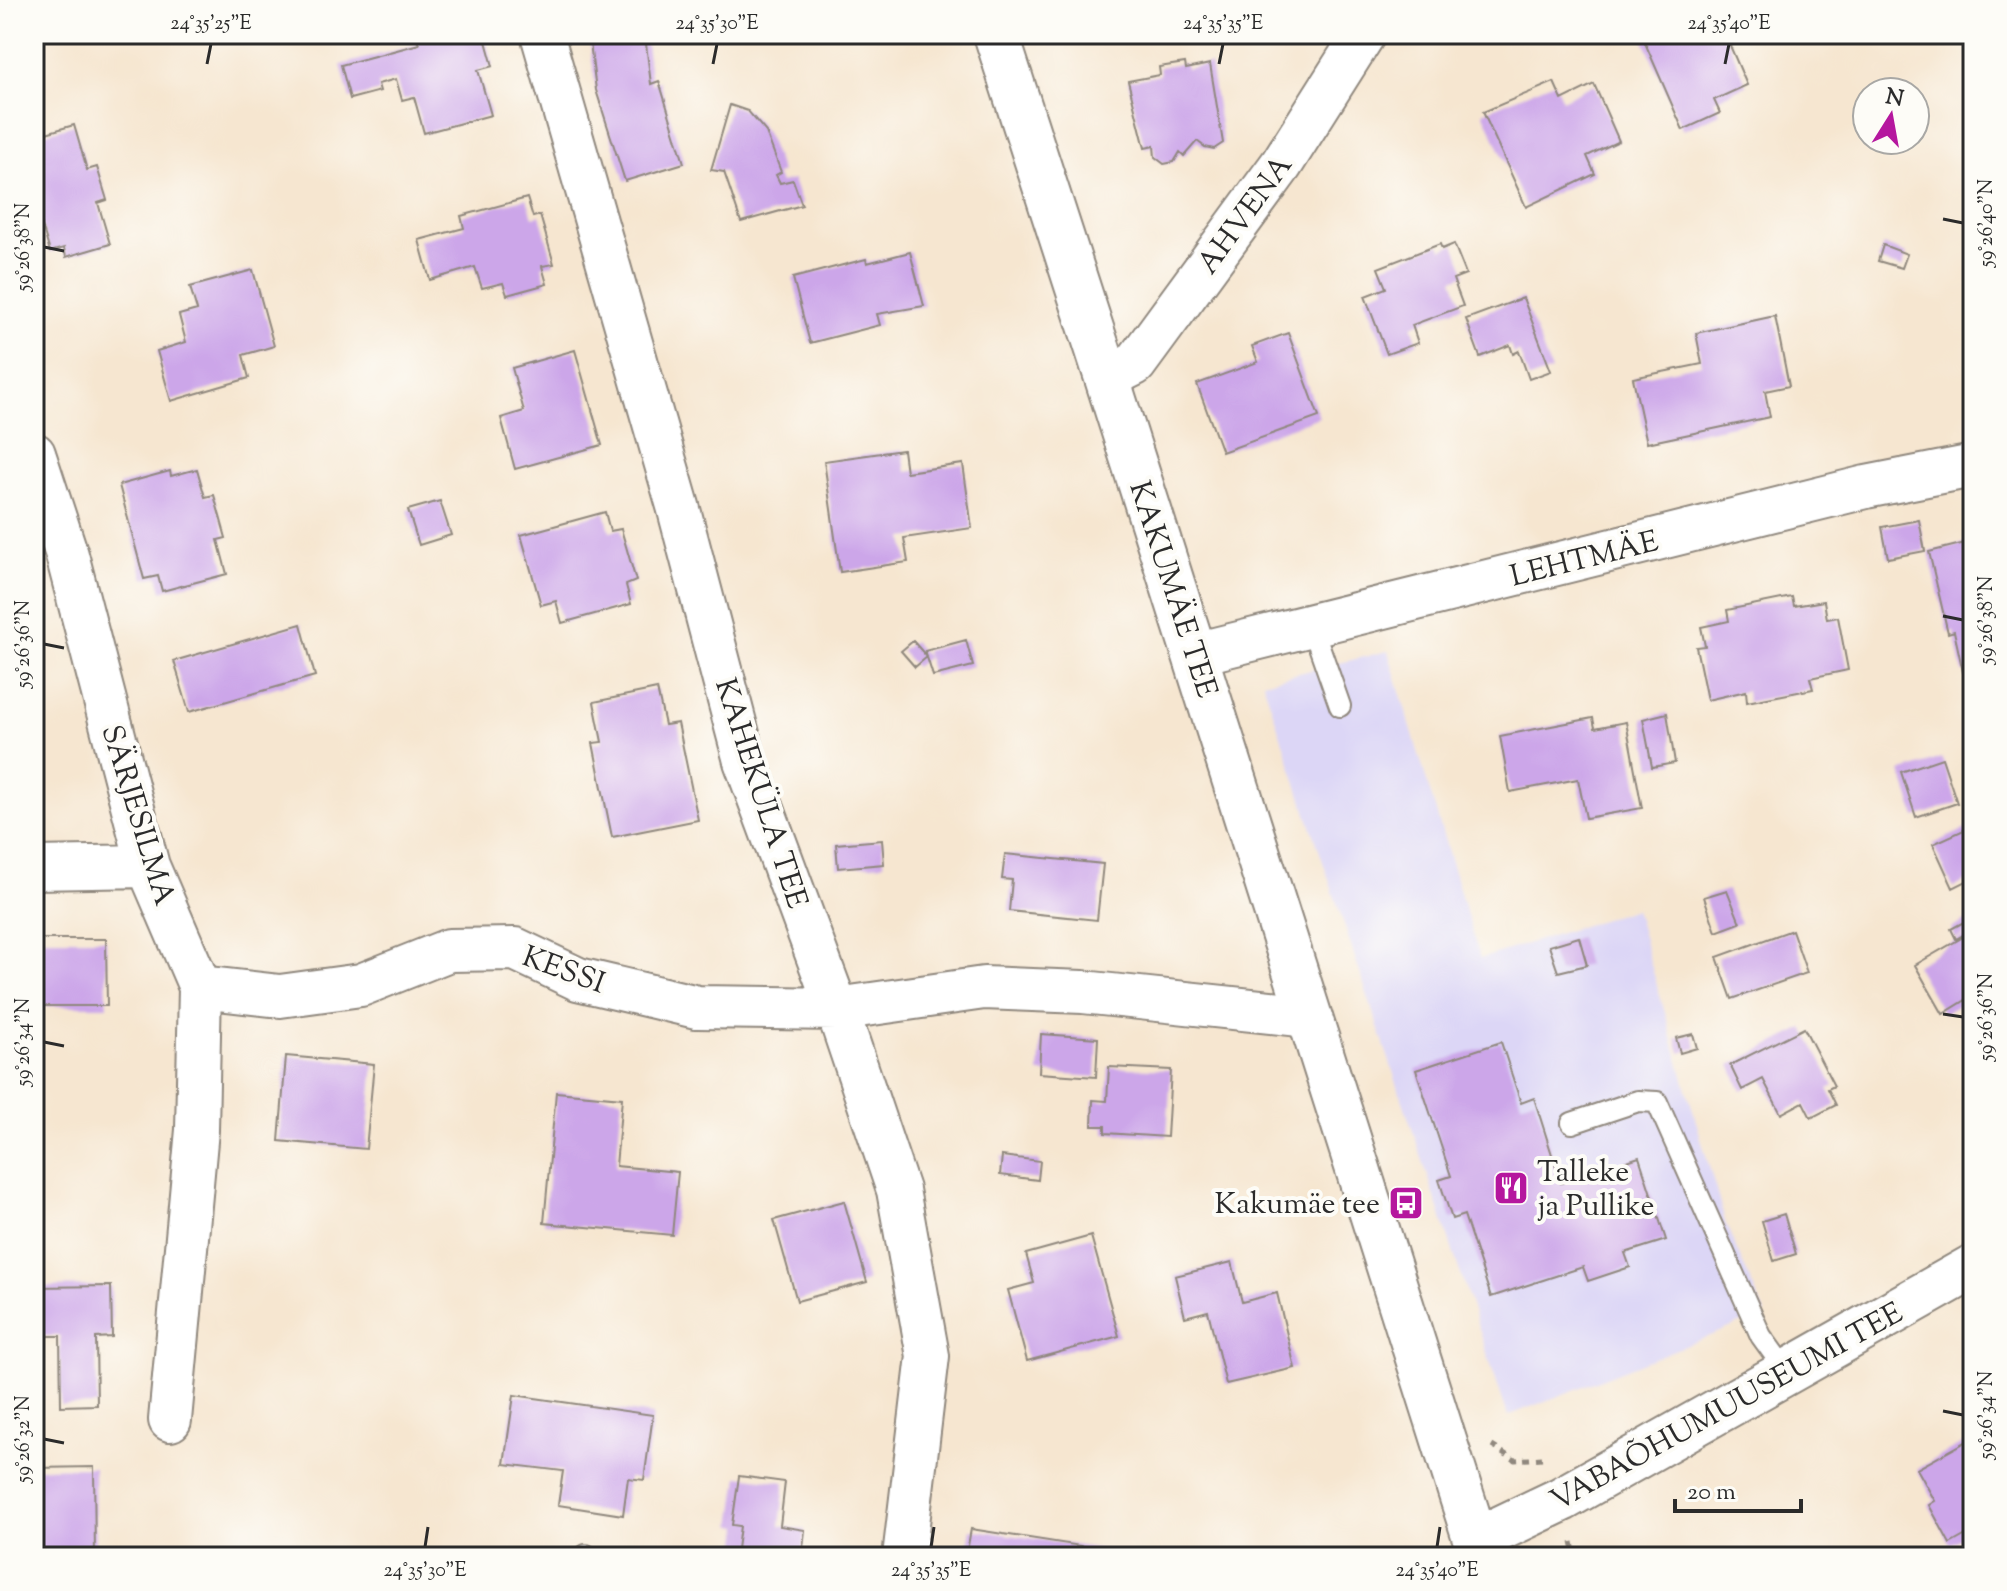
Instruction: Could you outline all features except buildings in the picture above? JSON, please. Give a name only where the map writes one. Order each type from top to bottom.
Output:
[{"type":"street","name":"KAHEKÜLA TEE","points":[[542,34],[678,506],[745,761],[837,1009],[898,1190],[928,1356],[904,1557]]},
{"type":"street","name":"KAKUMÄE TEE","points":[[996,34],[1478,1549]]},
{"type":"street","name":"AHVENA","points":[[1107,378],[1135,364],[1281,165],[1364,34]]},
{"type":"street","name":"SÄRJESILMA","points":[[34,454],[67,555],[148,866],[200,987],[197,1130],[170,1420]]},
{"type":"street","name":"LEHTMÄE","points":[[1195,654],[1866,487],[1973,466]]},
{"type":"street","points":[[34,868],[148,866]]},
{"type":"street","name":"KESSI","points":[[200,987],[280,996],[361,985],[449,950],[515,949],[578,979],[697,1007],[837,1009],[984,988],[1083,992],[1309,1016]]},
{"type":"street","name":"VABAÕHUMUUSEUMI TEE","points":[[1478,1549],[1973,1267]]},
{"type":"lane","points":[[1312,626],[1340,706]]},
{"type":"lane","points":[[1572,1123],[1638,1101],[1657,1102],[1761,1336],[1787,1372]]},
{"type":"shaded area","points":[[1388,651],[1480,959],[1635,909],[1726,1225],[1765,1314],[1508,1416],[1263,682]]},
{"type":"place","name":"Talleke ja Pullike","points":[[1511,1188]]},
{"type":"place","name":"Kakumäe tee","points":[[1406,1203]]}]
